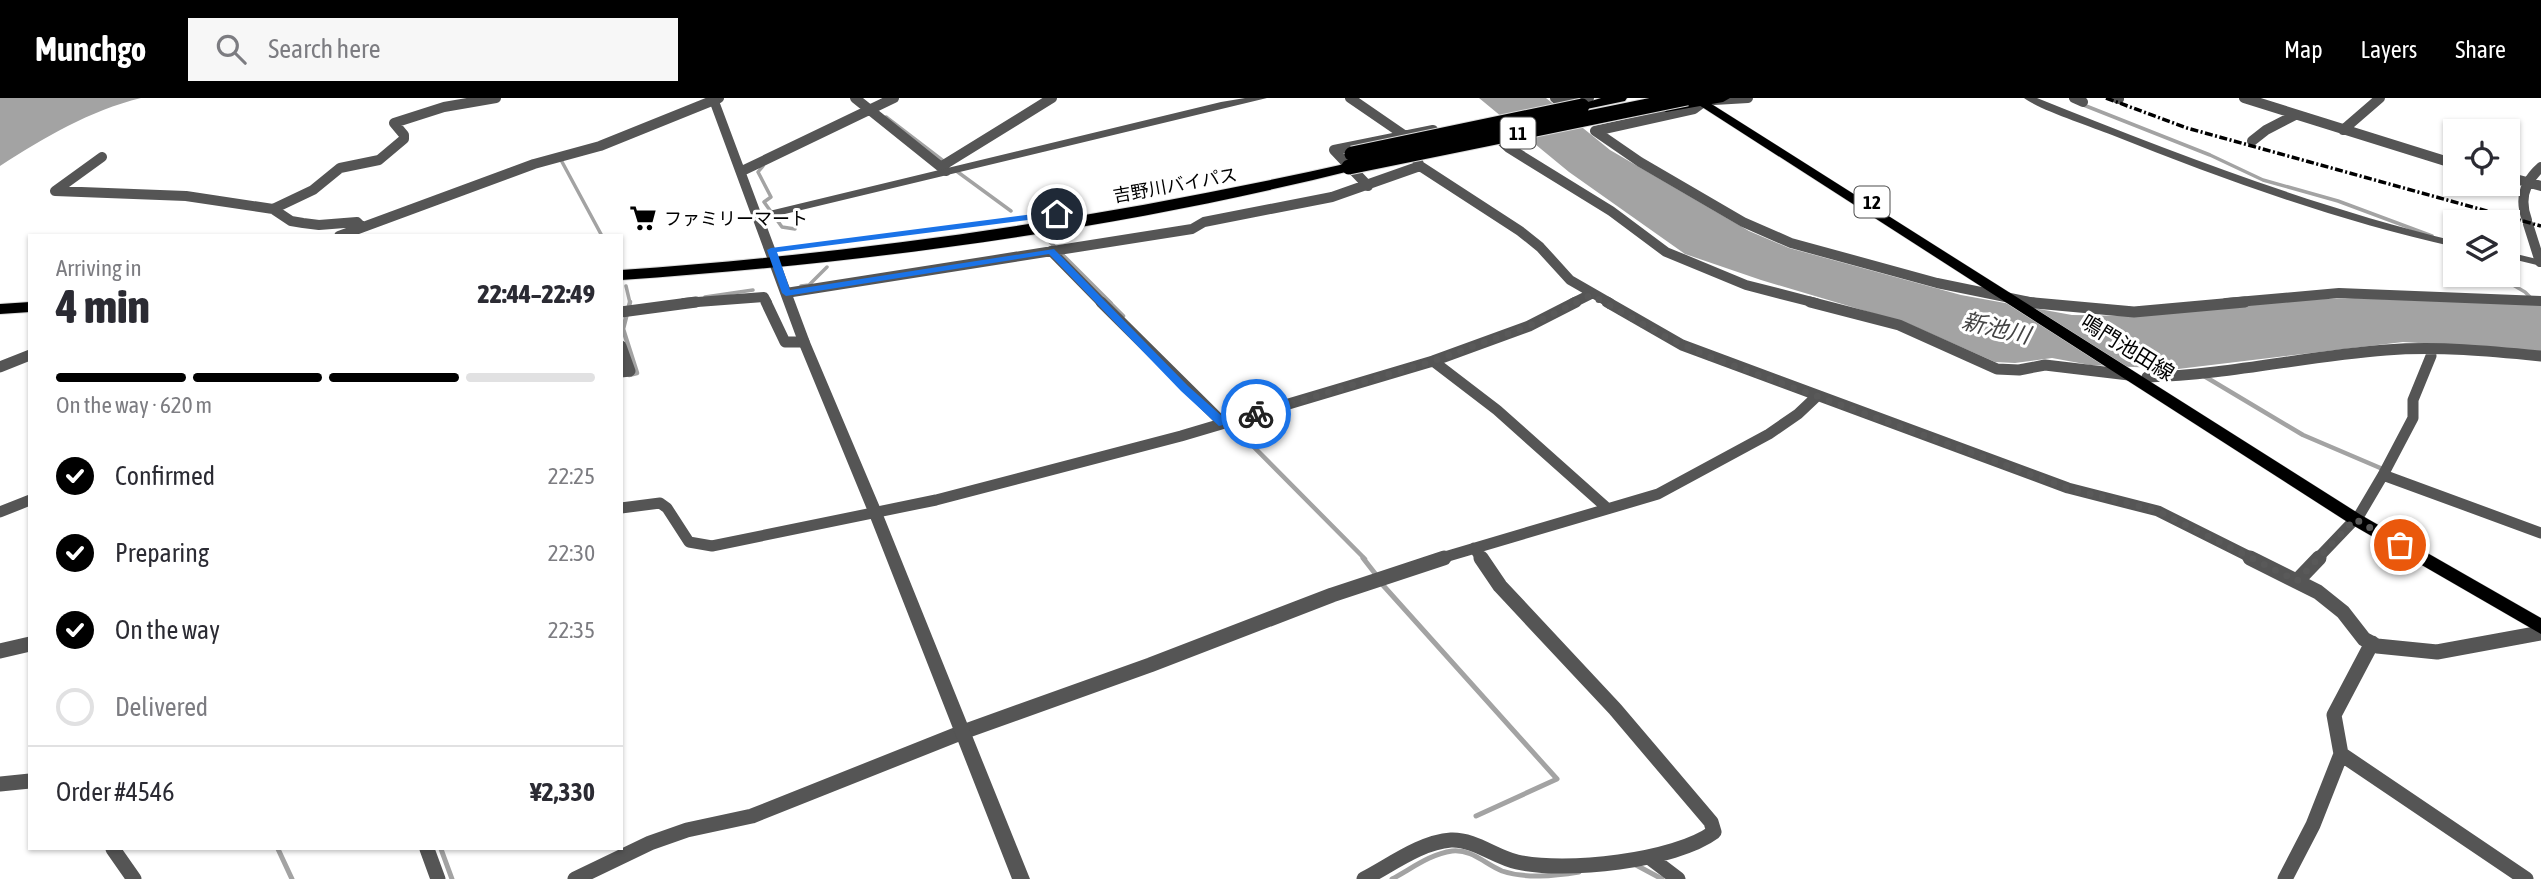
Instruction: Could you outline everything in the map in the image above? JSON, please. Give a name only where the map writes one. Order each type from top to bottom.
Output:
[{"type":"highway","name":"11","points":[[1346,164],[1414,139],[1585,102],[1620,98]]},
{"type":"highway","name":"吉野川バイパス","points":[[623,263],[773,256],[1005,233],[1260,188],[1346,164],[1654,98]]},
{"type":"highway","name":"吉野川バイパス","points":[[623,275],[1033,218],[1305,168],[1346,164],[1687,98]]},
{"type":"highway","points":[[1346,164],[1600,122],[1709,99]]},
{"type":"highway","points":[[0,297],[28,295]]},
{"type":"highway","points":[[0,309],[28,307]]},
{"type":"main road","name":"鳴門池田線","points":[[1709,99],[2010,300],[2133,372]]},
{"type":"main road","name":"鳴門池田線","points":[[1709,99],[2033,304],[2133,372],[2357,516],[2541,627]]},
{"type":"main road","name":"鳴門池田線","points":[[2357,516],[2541,617]]},
{"type":"street","points":[[273,209],[313,190],[340,168],[379,160],[404,139],[404,135],[394,123],[396,122],[444,107],[496,98]]},
{"type":"street","points":[[855,98],[944,169]]},
{"type":"street","points":[[742,171],[894,98]]},
{"type":"street","points":[[944,169],[1052,98]]},
{"type":"street","points":[[758,217],[944,169],[1221,105],[1262,98]]},
{"type":"street","points":[[1350,98],[1404,135],[1420,166],[1520,231],[1540,247],[1570,281],[1682,345],[1816,397],[2068,488],[2158,511],[2297,581],[2337,607],[2364,639],[2372,643],[2389,648],[2437,652],[2541,633]]},
{"type":"street","points":[[1555,98],[1561,103],[1585,102]]},
{"type":"street","points":[[1748,98],[1709,99],[1694,109],[1595,131],[1640,162],[1743,222],[1779,239],[1824,254],[2010,300],[2134,312],[2339,293],[2541,301]]},
{"type":"street","points":[[2029,98],[2241,183],[2342,216],[2443,241]]},
{"type":"street","points":[[2074,98],[2084,102]]},
{"type":"street","points":[[2244,98],[2443,160]]},
{"type":"street","points":[[2343,130],[2380,98]]},
{"type":"street","points":[[344,234],[534,164],[600,146],[662,123],[715,99],[804,342],[875,512],[1021,879]]},
{"type":"street","points":[[2252,141],[2266,130],[2295,115]]},
{"type":"street","points":[[1368,186],[1335,150],[1479,121],[1509,148],[1611,211],[1666,252],[1746,285],[1899,325],[1997,369],[2019,370],[2045,365],[2199,375],[2287,362],[2422,348],[2541,356]]},
{"type":"street","points":[[102,157],[54,191],[186,196],[273,209],[291,221],[319,225],[357,222],[362,227]]},
{"type":"street","points":[[786,293],[1192,229],[1204,222],[1302,205],[1368,186],[1420,166]]},
{"type":"street","points":[[2540,262],[2522,210],[2526,182],[2541,167]]},
{"type":"street","points":[[2520,180],[2541,186]]},
{"type":"street","points":[[1051,251],[1223,424]]},
{"type":"street","points":[[2520,258],[2540,262]]},
{"type":"street","points":[[623,508],[660,503],[667,508],[689,542],[712,546],[936,500],[1223,424],[1433,361],[1529,326],[1591,295]]},
{"type":"street","points":[[623,308],[764,297],[785,342],[804,342]]},
{"type":"street","points":[[623,352],[630,371],[623,372]]},
{"type":"street","points":[[0,367],[28,356]]},
{"type":"street","points":[[2297,581],[2357,516],[2384,475],[2413,418],[2413,400],[2431,356]]},
{"type":"street","points":[[1433,361],[1497,410],[1607,508]]},
{"type":"street","points":[[575,879],[650,843],[687,830],[752,816],[963,732],[1379,578],[1607,508],[1627,506],[1681,485],[1782,428],[1799,416],[1816,397]]},
{"type":"street","points":[[2384,475],[2541,533]]},
{"type":"street","points":[[0,512],[28,501]]},
{"type":"street","points":[[1364,879],[1441,842],[1458,840],[1500,858],[1523,863],[1569,864],[1669,853],[1709,839],[1714,832],[1711,822],[1615,709],[1500,586],[1474,548]]},
{"type":"street","points":[[2285,879],[2313,825],[2341,754],[2334,715],[2372,643]]},
{"type":"street","points":[[0,651],[28,644]]},
{"type":"street","points":[[2341,754],[2526,879]]},
{"type":"street","points":[[0,784],[28,781]]},
{"type":"street","points":[[114,850],[134,879]]},
{"type":"street","points":[[427,850],[438,879]]},
{"type":"street","points":[[1649,857],[1678,879]]},
{"type":"water","points":[[0,98],[141,98],[103,110],[68,126],[0,166]]},
{"type":"water","name":"新池川","points":[[1479,98],[1546,98],[1610,150],[1749,231],[1789,248],[1961,295],[2072,315],[2133,316],[2294,300],[2355,298],[2541,305],[2541,351],[2403,342],[2178,369],[2090,365],[2052,358],[2015,363],[1995,362],[1909,324],[1761,280],[1685,254],[1569,172]]},
{"type":"waterway","points":[[2081,104],[2210,155],[2263,180],[2338,201],[2432,236]]},
{"type":"waterway","points":[[886,117],[946,163]]},
{"type":"waterway","points":[[561,160],[601,234]]},
{"type":"waterway","points":[[763,166],[758,172],[771,197],[764,202],[782,227],[795,229]]},
{"type":"waterway","points":[[955,170],[1011,211]]},
{"type":"waterway","points":[[1045,237],[1111,303]]},
{"type":"waterway","points":[[801,286],[809,285],[827,267]]},
{"type":"waterway","points":[[626,286],[630,302]]},
{"type":"waterway","points":[[2516,287],[2541,308]]},
{"type":"waterway","points":[[705,297],[753,290]]},
{"type":"waterway","points":[[629,375],[637,373],[623,329],[630,302]]},
{"type":"waterway","points":[[1109,302],[1123,316]]},
{"type":"waterway","points":[[2204,376],[2303,435],[2385,470]]},
{"type":"waterway","points":[[1230,423],[1365,559]]},
{"type":"waterway","points":[[1363,558],[1377,576]]},
{"type":"waterway","points":[[1381,583],[1557,779],[1476,816]]},
{"type":"waterway","points":[[278,850],[292,879]]},
{"type":"waterway","points":[[441,850],[452,879]]},
{"type":"waterway","points":[[1392,879],[1428,859],[1452,851],[1466,852],[1502,871],[1521,875],[1550,876],[1579,872]]},
{"type":"waterway","points":[[1636,865],[1662,879]]},
{"type":"railway","points":[[2106,98],[2187,128],[2541,226]]},
{"type":"way so far","points":[[1256,414],[1433,361],[1529,326],[1591,295],[1664,336],[1707,356],[2068,488],[2144,505],[2185,523],[2297,581],[2355,519],[2400,545]]},
{"type":"place","name":"ファミリーマート","points":[[643,218]]},
{"type":"route","points":[[1057,214],[771,250],[786,293],[1051,251],[1223,424],[1256,414]]}]
